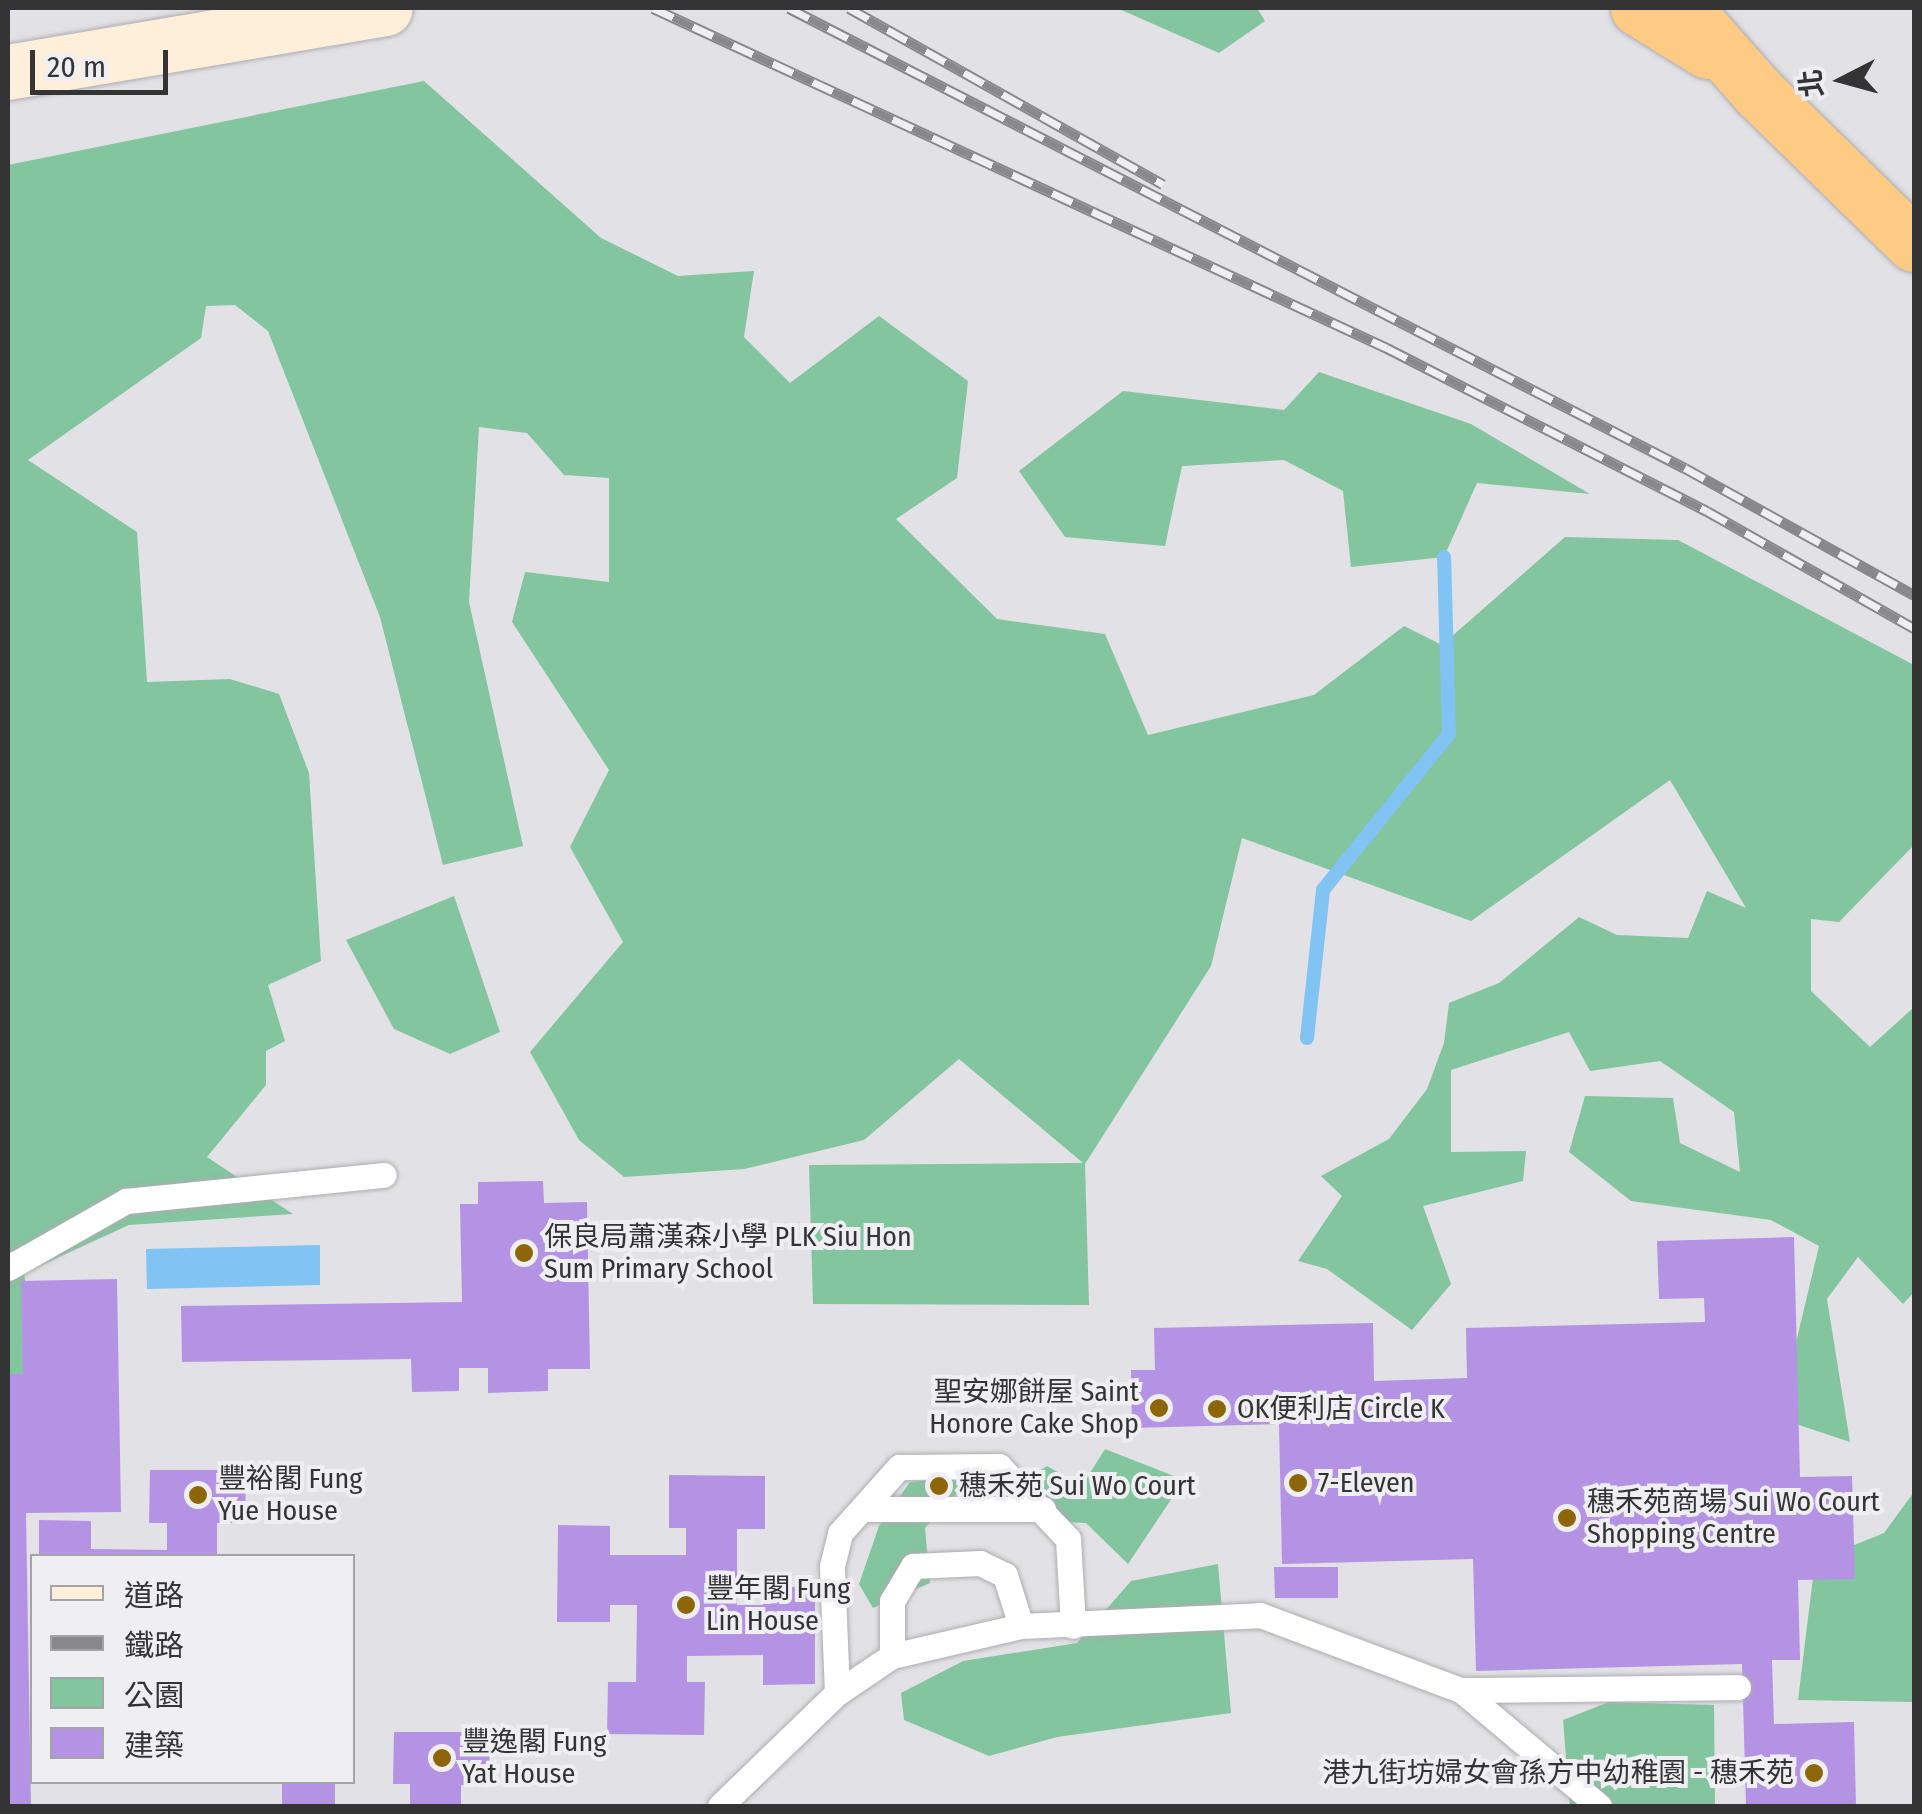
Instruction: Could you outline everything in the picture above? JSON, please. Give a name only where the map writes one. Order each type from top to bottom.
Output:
[{"type":"highway","points":[[1638,8],[1736,68]]},
{"type":"highway","points":[[1684,8],[1736,68],[1914,244]]},
{"type":"main road","points":[[8,72],[364,11]]},
{"type":"lane","points":[[8,1268],[126,1201],[384,1174]]},
{"type":"lane","points":[[837,1693],[832,1566],[840,1533],[899,1467],[992,1466],[1044,1508],[1068,1539],[1073,1626]]},
{"type":"lane","points":[[864,1509],[1044,1508]]},
{"type":"lane","points":[[892,1656],[892,1601],[913,1566],[980,1563],[1005,1574],[1021,1626]]},
{"type":"lane","points":[[720,1806],[837,1693],[892,1656],[1021,1626],[1260,1615],[1461,1690],[1599,1806]]},
{"type":"lane","points":[[1461,1690],[1738,1688]]},
{"type":"green space","points":[[1117,8],[1257,8],[1265,21],[1219,53]]},
{"type":"green space","points":[[424,81],[601,238],[678,276],[754,271],[744,337],[790,383],[879,316],[968,381],[957,478],[896,519],[997,619],[1105,634],[1148,735],[1314,695],[1404,626],[1442,645],[1565,537],[1678,540],[1914,665],[1914,845],[1839,922],[1811,919],[1811,991],[1870,1047],[1914,1007],[1914,1292],[1903,1304],[1858,1257],[1827,1299],[1850,1442],[1778,1418],[1819,1246],[1771,1220],[1631,1201],[1569,1152],[1585,1096],[1673,1098],[1680,1143],[1740,1172],[1734,1112],[1660,1061],[1590,1071],[1569,1032],[1451,1070],[1451,1152],[1526,1151],[1523,1181],[1423,1206],[1451,1284],[1412,1330],[1327,1269],[1298,1261],[1342,1196],[1321,1176],[1389,1139],[1427,1089],[1444,1043],[1449,1003],[1499,983],[1579,917],[1617,935],[1688,938],[1707,891],[1746,908],[1670,780],[1471,921],[1242,838],[1211,966],[1085,1164],[1089,1305],[813,1304],[809,1165],[1083,1163],[959,1059],[864,1140],[744,1169],[624,1177],[579,1140],[530,1052],[623,942],[570,847],[609,770],[512,622],[525,572],[609,582],[609,478],[564,475],[527,433],[479,427],[469,602],[523,846],[443,865],[380,617],[268,331],[235,305],[206,306],[201,338],[28,460],[137,532],[147,682],[230,679],[279,694],[309,773],[321,961],[268,985],[285,1041],[266,1051],[266,1085],[207,1157],[293,1214],[129,1225],[24,1273],[36,1356],[8,1404],[8,165]]},
{"type":"green space","points":[[1319,372],[1471,424],[1590,494],[1477,483],[1444,557],[1351,567],[1343,491],[1284,460],[1182,466],[1165,546],[1065,537],[1019,471],[1123,391],[1284,410]]},
{"type":"green space","points":[[454,896],[500,1032],[450,1054],[394,1029],[346,940]]},
{"type":"green space","points":[[1105,1449],[1184,1480],[1128,1564],[1086,1523],[1026,1520],[1004,1494],[1047,1466],[1082,1486]]},
{"type":"green space","points":[[973,1476],[925,1528],[930,1583],[873,1608],[859,1584],[879,1526],[910,1482]]},
{"type":"green space","points":[[1914,1492],[1914,1702],[1798,1700],[1815,1561],[1884,1533]]},
{"type":"green space","points":[[1218,1564],[1231,1713],[1057,1737],[989,1756],[904,1720],[901,1693],[963,1661],[1077,1643],[1131,1581]]},
{"type":"green space","points":[[1609,1702],[1714,1705],[1715,1806],[1570,1806],[1563,1720]]},
{"type":"water","points":[[320,1245],[320,1285],[147,1289],[146,1249]]},
{"type":"building","name":"保良局蕭漢森小學 PLK Siu Hon Sum Primary School","points":[[543,1181],[544,1203],[587,1202],[590,1369],[548,1369],[548,1391],[488,1393],[488,1368],[459,1368],[459,1391],[412,1392],[411,1359],[182,1362],[181,1306],[462,1302],[460,1204],[478,1204],[478,1182]]},
{"type":"building","name":"穗禾苑商場 Sui Wo Court Shopping Centre","points":[[1794,1237],[1800,1477],[1852,1476],[1855,1579],[1798,1580],[1800,1660],[1772,1660],[1774,1724],[1854,1722],[1856,1806],[1746,1806],[1742,1664],[1476,1671],[1473,1559],[1282,1564],[1279,1424],[1132,1428],[1131,1370],[1155,1370],[1154,1328],[1373,1323],[1374,1381],[1467,1378],[1466,1328],[1705,1322],[1704,1298],[1659,1299],[1657,1241]]},
{"type":"building","points":[[117,1279],[121,1512],[26,1513],[31,1806],[8,1806],[8,1374],[23,1374],[21,1281]]},
{"type":"building","name":"豐裕閣 Fung Yue House","points":[[150,1470],[245,1470],[246,1523],[217,1523],[217,1554],[39,1554],[39,1520],[91,1521],[91,1549],[167,1550],[167,1523],[149,1523]]},
{"type":"building","name":"豐年閣 Fung Lin House","points":[[669,1475],[765,1476],[765,1529],[737,1529],[737,1605],[763,1605],[763,1587],[815,1587],[815,1684],[763,1685],[763,1655],[687,1656],[687,1682],[705,1682],[704,1735],[607,1734],[608,1682],[636,1682],[637,1605],[610,1605],[610,1622],[557,1622],[558,1525],[610,1526],[610,1555],[686,1555],[686,1528],[669,1528]]},
{"type":"building","points":[[1274,1567],[1338,1567],[1338,1598],[1275,1598]]},
{"type":"building","name":"豐逸閣 Fung Yat House","points":[[394,1732],[489,1732],[490,1784],[461,1785],[461,1806],[410,1806],[410,1784],[393,1784]]},
{"type":"building","points":[[282,1784],[335,1784],[335,1806],[282,1806]]},
{"type":"waterway","points":[[1307,1038],[1323,890],[1449,734],[1444,557]]},
{"type":"railway","points":[[653,8],[1387,348],[1707,511],[1914,628]]},
{"type":"railway","points":[[789,8],[1685,468],[1914,595]]},
{"type":"railway","points":[[849,8],[1163,184]]},
{"type":"place","name":"保良局蕭漢森小學 PLK Siu Hon Sum Primary School","points":[[524,1253]]},
{"type":"place","name":"聖安娜餅屋 Saint Honore Cake Shop","points":[[1159,1408]]},
{"type":"place","name":"OK便利店 Circle K","points":[[1217,1409]]},
{"type":"place","name":"7-Eleven","points":[[1298,1483]]},
{"type":"place","name":"穗禾苑 Sui Wo Court","points":[[939,1486]]},
{"type":"place","name":"豐裕閣 Fung Yue House","points":[[198,1495]]},
{"type":"place","name":"穗禾苑商場 Sui Wo Court Shopping Centre","points":[[1567,1518]]},
{"type":"place","name":"豐年閣 Fung Lin House","points":[[686,1605]]},
{"type":"place","name":"豐逸閣 Fung Yat House","points":[[442,1758]]},
{"type":"place","name":"港九街坊婦女會孫方中幼稚園 - 穗禾苑","points":[[1814,1773]]}]
